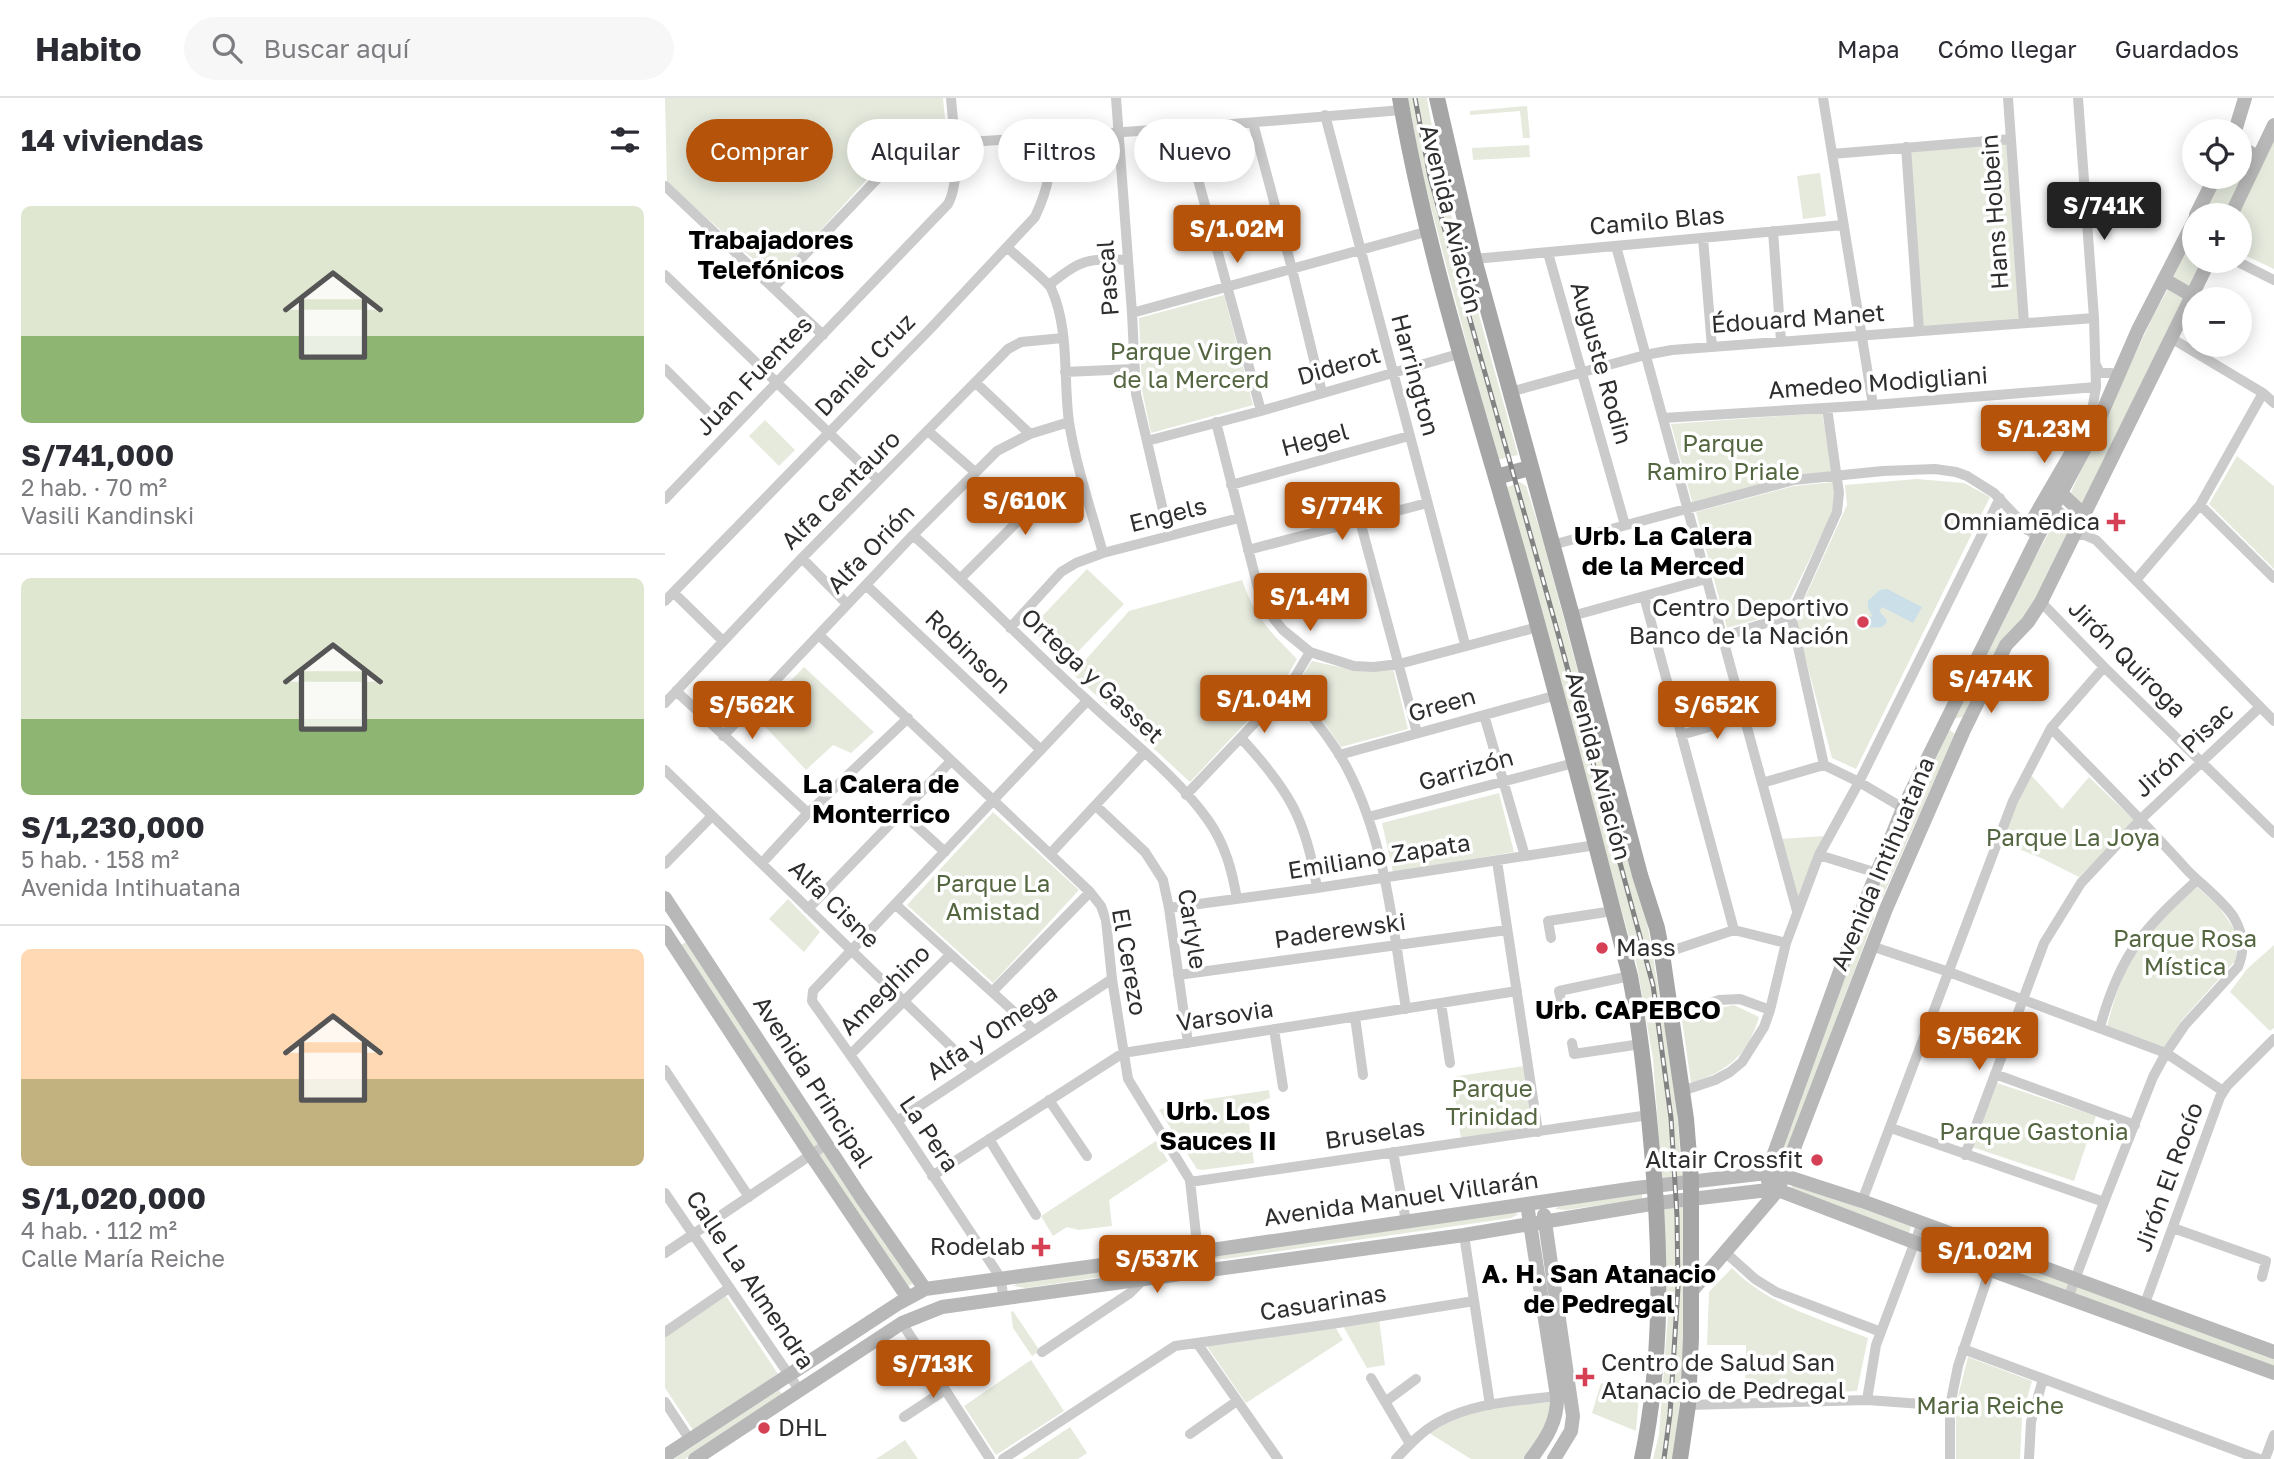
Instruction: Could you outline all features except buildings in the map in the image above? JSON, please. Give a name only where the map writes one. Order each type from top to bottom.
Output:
[{"type":"main road","name":"Avenida Aviación","points":[[1437,98],[1474,260],[1662,954],[1682,1091],[1692,1198],[1688,1405],[1680,1459]]},
{"type":"main road","points":[[2239,119],[2245,98]]},
{"type":"main road","name":"Avenida Aviación","points":[[1401,104],[1429,231],[1557,695],[1630,976],[1649,1115],[1657,1203],[1660,1298],[1651,1398],[1642,1459]]},
{"type":"main road","points":[[2237,203],[2273,129]]},
{"type":"main road","points":[[2252,154],[2258,157]]},
{"type":"main road","name":"Avenida Intihuatana","points":[[1773,1190],[1767,1172],[1865,902],[1903,808],[2036,531],[2052,509],[2094,431],[2138,330],[2182,244]]},
{"type":"main road","points":[[2165,280],[2182,290]]},
{"type":"main road","name":"Avenida Intihuatana","points":[[1691,1292],[1726,1253],[1785,1176],[1871,946],[1964,730],[2006,645],[2028,622],[2041,602],[2182,314]]},
{"type":"main road","points":[[2036,531],[2111,373],[2138,330]]},
{"type":"main road","points":[[1496,477],[1530,468]]},
{"type":"main road","points":[[2061,493],[2079,526]]},
{"type":"main road","points":[[2052,509],[2079,526]]},
{"type":"main road","points":[[1945,721],[1964,730]]},
{"type":"main road","name":"Avenida Principal","points":[[665,898],[925,1289]]},
{"type":"main road","points":[[1865,902],[1886,909]]},
{"type":"main road","name":"Avenida Principal","points":[[666,935],[811,1156],[905,1293]]},
{"type":"main road","name":"Avenida Manuel Villarán","points":[[665,1456],[789,1375],[905,1293],[1000,1277],[1198,1252],[1691,1180],[1767,1172],[1862,1201],[2274,1352]]},
{"type":"main road","points":[[1773,1190],[2274,1373]]},
{"type":"main road","name":"Avenida Manuel Villarán","points":[[701,1458],[902,1323],[942,1307],[1464,1235],[1692,1198],[1773,1190]]},
{"type":"main road","points":[[1531,1459],[1552,1426],[1564,1395],[1542,1202]]},
{"type":"main road","points":[[1527,1204],[1572,1424],[1554,1459]]},
{"type":"main road","points":[[905,1293],[916,1276]]},
{"type":"street","name":"Juan Fuentes","points":[[951,98],[952,119]]},
{"type":"street","name":"Pascal","points":[[1116,98],[1118,119]]},
{"type":"street","points":[[1823,98],[1873,405]]},
{"type":"street","name":"Hans Holbein","points":[[2008,98],[2024,323]]},
{"type":"street","points":[[2078,98],[2094,318],[2096,387],[2092,411]]},
{"type":"street","points":[[1255,123],[1401,104]]},
{"type":"street","name":"Harrington","points":[[1325,115],[1465,645]]},
{"type":"street","points":[[1255,130],[1322,393]]},
{"type":"street","points":[[1832,154],[2011,139]]},
{"type":"street","name":"Pascal","points":[[1120,145],[1136,394],[1168,536]]},
{"type":"street","points":[[1906,148],[1919,331]]},
{"type":"street","points":[[773,287],[874,182]]},
{"type":"street","name":"Juan Fuentes","points":[[665,499],[947,204],[953,182]]},
{"type":"street","name":"Daniel Cruz","points":[[665,601],[1008,248],[1035,217],[1047,182]]},
{"type":"street","points":[[1199,182],[1261,411]]},
{"type":"street","points":[[665,186],[823,335]]},
{"type":"street","name":"Camilo Blas","points":[[1474,260],[1843,225]]},
{"type":"street","points":[[1132,313],[1429,231]]},
{"type":"street","points":[[1773,232],[1781,341]]},
{"type":"street","points":[[1703,238],[1712,347]]},
{"type":"street","points":[[1616,246],[1797,911]]},
{"type":"street","points":[[1008,248],[1049,285],[1061,319],[1069,422],[1103,553]]},
{"type":"street","name":"Auguste Rodin","points":[[1548,253],[1625,525]]},
{"type":"street","points":[[1049,285],[1082,262],[1101,259],[1128,260]]},
{"type":"street","points":[[2252,269],[2274,281]]},
{"type":"street","points":[[665,275],[879,480]]},
{"type":"street","name":"Édouard Manet","points":[[1510,391],[1672,350],[2094,318]]},
{"type":"street","name":"Alfa Centauro","points":[[665,703],[802,558],[1008,349],[1017,343],[1063,338]]},
{"type":"street","points":[[2171,338],[2263,393],[2274,403]]},
{"type":"street","name":"Diderot","points":[[1147,440],[1261,411],[1462,353]]},
{"type":"street","points":[[2096,365],[2100,373],[2111,373]]},
{"type":"street","points":[[665,369],[707,411]]},
{"type":"street","points":[[1065,372],[1133,369]]},
{"type":"street","points":[[2096,387],[2111,373]]},
{"type":"street","points":[[976,383],[1030,434]]},
{"type":"street","name":"Amedeo Modigliani","points":[[1663,418],[2096,387]]},
{"type":"street","points":[[2077,389],[2092,411]]},
{"type":"street","points":[[2136,580],[2200,505],[2263,393]]},
{"type":"street","points":[[1824,765],[1791,615],[1837,512],[1839,493],[1827,408]]},
{"type":"street","name":"Alfa Orión","points":[[723,736],[913,535],[997,452],[1030,434],[1069,422]]},
{"type":"street","points":[[1216,422],[1258,588],[1274,620],[1310,652],[1354,666],[1374,667],[1399,664],[1538,627]]},
{"type":"street","points":[[928,431],[975,472]]},
{"type":"street","name":"Hegel","points":[[1231,485],[1409,436]]},
{"type":"street","points":[[1552,545],[1794,480],[1883,471],[1946,470],[1967,476],[2000,498],[2036,531]]},
{"type":"street","points":[[961,578],[1032,508],[1052,497],[1084,488]]},
{"type":"street","points":[[1682,1091],[1730,1072],[1742,1062],[1764,1027],[1786,943],[1819,855],[1859,782],[2000,498]]},
{"type":"street","points":[[1248,550],[1427,503]]},
{"type":"street","points":[[2200,505],[2274,578]]},
{"type":"street","name":"Engels","points":[[1010,628],[1068,566],[1103,553],[1240,518]]},
{"type":"street","points":[[1360,521],[1417,733]]},
{"type":"street","points":[[2079,526],[2097,540]]},
{"type":"street","points":[[2079,526],[2097,540],[2274,722]]},
{"type":"street","name":"Ortega y Gasset","points":[[913,535],[1145,753],[1199,808],[1218,836],[1232,868],[1237,899]]},
{"type":"street","points":[[802,558],[847,604]]},
{"type":"street","points":[[1572,616],[1706,579]]},
{"type":"street","name":"Robinson","points":[[866,585],[1041,750]]},
{"type":"street","points":[[674,593],[723,641]]},
{"type":"street","points":[[1644,596],[1734,930]]},
{"type":"street","name":"Jirón Quiroga","points":[[2041,602],[2274,833]]},
{"type":"street","points":[[1722,637],[1791,615]]},
{"type":"street","name":"El Cerezo","points":[[819,635],[1090,892],[1101,906],[1106,920],[1112,979],[1128,1079],[1190,1182],[1200,1271]]},
{"type":"street","points":[[1186,795],[1289,687],[1310,652]]},
{"type":"street","points":[[1862,1201],[2013,801],[2051,728],[2104,667]]},
{"type":"street","points":[[1289,687],[1339,755],[1368,817],[1385,878],[1406,1009]]},
{"type":"street","points":[[676,691],[808,813]]},
{"type":"street","name":"Green","points":[[1339,755],[1557,695]]},
{"type":"street","points":[[851,951],[1087,701]]},
{"type":"street","name":"Jirón Pisac","points":[[1965,1155],[2044,943],[2081,883],[2141,819],[2260,707]]},
{"type":"street","points":[[1484,715],[1525,856]]},
{"type":"street","points":[[1681,735],[1744,717]]},
{"type":"street","points":[[762,863],[808,813],[908,718]]},
{"type":"street","points":[[2051,728],[2234,917],[2240,930],[2242,957],[2238,967],[2185,1026],[2153,1077],[2068,1298]]},
{"type":"street","points":[[1241,738],[1270,769],[1290,799],[1306,834],[1317,888]]},
{"type":"street","points":[[1050,854],[1145,753]]},
{"type":"street","points":[[808,908],[951,761]]},
{"type":"street","name":"Garrizón","points":[[1368,817],[1574,763]]},
{"type":"street","points":[[1762,783],[1824,765],[1903,808]]},
{"type":"street","name":"Alfa Cisne","points":[[665,771],[974,1069]]},
{"type":"street","name":"Carlyle","points":[[1096,806],[1135,842],[1163,880],[1188,1043]]},
{"type":"street","points":[[900,811],[945,852]]},
{"type":"street","points":[[665,864],[712,816]]},
{"type":"street","name":"Emiliano Zapata","points":[[1169,908],[1596,845]]},
{"type":"street","points":[[1819,855],[1877,873]]},
{"type":"street","points":[[1497,861],[1538,1132]]},
{"type":"street","points":[[2100,1027],[2109,997],[2129,954],[2150,926],[2197,880]]},
{"type":"street","points":[[992,992],[1090,892]]},
{"type":"street","points":[[895,904],[1033,1029]]},
{"type":"street","points":[[1551,938],[1548,921],[1613,911]]},
{"type":"street","points":[[666,935],[684,927]]},
{"type":"street","name":"Paderewski","points":[[1178,975],[1507,930]]},
{"type":"street","points":[[1662,954],[1734,930],[1786,943]]},
{"type":"street","points":[[1871,946],[2167,1053],[2223,1091]]},
{"type":"street","name":"La Pera","points":[[851,951],[814,991],[812,1001],[897,1121],[1000,1277],[1004,1299]]},
{"type":"street","name":"Ameghino","points":[[850,1055],[950,955]]},
{"type":"street","points":[[1562,1004],[1559,991],[1630,976]]},
{"type":"street","name":"Alfa y Omega","points":[[897,1121],[1112,979]]},
{"type":"street","name":"Varsovia","points":[[932,1176],[1123,1053],[1517,992]]},
{"type":"street","points":[[1671,1016],[1719,1000],[1740,999],[1770,1010]]},
{"type":"street","points":[[1441,1003],[1450,1063]]},
{"type":"street","points":[[1355,1017],[1363,1075]]},
{"type":"street","points":[[1274,1029],[1283,1087]]},
{"type":"street","name":"Jirón El Rocío","points":[[2144,1306],[2223,1091],[2274,1039]]},
{"type":"street","points":[[1572,1043],[1574,1054],[1641,1044]]},
{"type":"street","points":[[665,1070],[749,1197]]},
{"type":"street","points":[[1995,1074],[2135,1125]]},
{"type":"street","points":[[1049,1100],[1087,1156]]},
{"type":"street","name":"Bruselas","points":[[1190,1182],[1649,1115]]},
{"type":"street","points":[[1891,1128],[2104,1202]]},
{"type":"street","points":[[989,1139],[1036,1215]]},
{"type":"street","points":[[665,1252],[827,1144]]},
{"type":"street","points":[[1393,1152],[1406,1221]]},
{"type":"street","name":"Calle La Almendra","points":[[665,1193],[800,1391]]},
{"type":"street","points":[[1867,1400],[1872,1364],[1881,1332],[1922,1223]]},
{"type":"street","points":[[2173,1228],[2266,1261],[2262,1276]]},
{"type":"street","points":[[1464,1235],[1490,1405]]},
{"type":"street","points":[[1726,1253],[1755,1279],[1776,1292],[1881,1332]]},
{"type":"street","points":[[1950,1459],[1950,1406],[1963,1349],[1990,1270]]},
{"type":"street","points":[[1042,1352],[1130,1293],[1140,1280]]},
{"type":"street","points":[[665,1332],[729,1288]]},
{"type":"street","name":"Casuarinas","points":[[1003,1459],[1175,1346],[1474,1301]]},
{"type":"street","points":[[902,1323],[990,1459]]},
{"type":"street","points":[[1197,1343],[1278,1459]]},
{"type":"street","points":[[1963,1349],[2259,1459]]},
{"type":"street","points":[[1371,1378],[1410,1444]]},
{"type":"street","points":[[1385,1402],[1416,1379]]},
{"type":"street","points":[[2029,1459],[2031,1422],[2043,1379]]},
{"type":"street","points":[[904,1418],[945,1390]]},
{"type":"street","points":[[1396,1459],[1436,1423],[1461,1412],[1490,1405],[1564,1395]]},
{"type":"street","points":[[1688,1405],[1867,1400],[1950,1406]]},
{"type":"street","points":[[1190,1434],[1237,1401]]},
{"type":"street","points":[[665,1402],[690,1440]]},
{"type":"street","points":[[2265,1459],[2274,1435]]},
{"type":"green space","points":[[665,98],[943,98],[945,119],[847,119],[847,182],[865,182],[776,279],[667,183]]},
{"type":"green space","points":[[1408,98],[1427,98],[1440,175],[1518,455],[1497,460],[1420,165]]},
{"type":"green space","points":[[1527,106],[1530,138],[1523,138],[1520,111],[1470,115],[1470,111]]},
{"type":"green space","points":[[2274,141],[2274,269],[2252,259],[2252,203],[2244,203]]},
{"type":"green space","points":[[2008,142],[2021,319],[1922,328],[1910,151]]},
{"type":"green space","points":[[1529,145],[1530,157],[1473,160],[1472,148]]},
{"type":"green space","points":[[1820,173],[1826,216],[1803,219],[1797,176]]},
{"type":"green space","points":[[2215,189],[2241,189],[2234,203],[2209,203]]},
{"type":"green space","points":[[2182,258],[2182,273],[2199,273],[2190,287],[2172,280]]},
{"type":"green space","points":[[2169,287],[2182,294],[2182,304],[2084,504],[2080,504],[2071,492]]},
{"type":"green space","name":"Parque Virgen de la Mercerd","points":[[1224,295],[1253,405],[1151,433],[1142,390],[1139,318]]},
{"type":"green space","name":"Parque Ramiro Priale","points":[[1822,413],[1833,474],[1693,505],[1671,424]]},
{"type":"green space","points":[[765,420],[795,450],[779,466],[749,436]]},
{"type":"green space","points":[[2237,456],[2274,486],[2274,569],[2209,504]]},
{"type":"green space","name":"Centro Deportivo Banco de la Nación","points":[[1917,479],[1964,483],[1990,497],[1856,769],[1832,758],[1798,630],[1798,613],[1847,505],[1845,485]]},
{"type":"green space","points":[[1520,482],[1526,486],[1542,537],[1609,788],[1643,899],[1675,1086],[1682,1177],[1662,1178],[1653,1059],[1637,966],[1505,488]]},
{"type":"green space","points":[[1834,482],[1836,499],[1833,511],[1784,612],[1727,628],[1696,512],[1794,486]]},
{"type":"green space","points":[[2058,516],[2072,525],[2032,608],[1963,717],[1956,718],[1953,715]]},
{"type":"green space","points":[[1087,569],[1124,604],[1067,663],[1030,629]]},
{"type":"green space","points":[[1242,580],[1264,623],[1297,659],[1284,682],[1190,782],[1073,674],[1129,611]]},
{"type":"green space","points":[[1312,661],[1353,670],[1393,668],[1408,729],[1341,747],[1317,712],[1293,690]]},
{"type":"green space","points":[[804,667],[874,732],[851,753],[833,745],[806,770],[756,717]]},
{"type":"green space","points":[[1948,729],[1955,734],[1882,898],[1876,901],[1873,898],[1879,882]]},
{"type":"green space","name":"Parque La Joya","points":[[2031,775],[2062,809],[2089,777],[2135,821],[2079,877],[2002,842],[2018,798]]},
{"type":"green space","points":[[1499,793],[1514,852],[1393,872],[1382,823]]},
{"type":"green space","name":"Parque La Amistad","points":[[993,812],[1079,890],[993,983],[907,905]]},
{"type":"green space","points":[[1825,836],[1797,900],[1780,839]]},
{"type":"green space","name":"Parque Rosa Mística","points":[[2195,885],[2219,907],[2235,930],[2238,944],[2235,961],[2182,1020],[2165,1047],[2107,1026],[2132,952]]},
{"type":"green space","points":[[788,899],[820,932],[804,952],[769,919]]},
{"type":"green space","points":[[1869,912],[1873,913],[1874,918],[1782,1166],[1774,1167]]},
{"type":"green space","points":[[686,942],[913,1281],[911,1285],[906,1287],[679,946]]},
{"type":"green space","points":[[2274,945],[2274,1028],[2270,1031],[2230,992],[2247,969]]},
{"type":"green space","points":[[1734,1005],[1759,1017],[1749,1042],[1726,1067],[1691,1083],[1682,1020]]},
{"type":"green space","name":"Parque Trinidad","points":[[1524,1066],[1533,1129],[1461,1139],[1452,1077]]},
{"type":"green space","name":"Parque Gastonia","points":[[1997,1083],[2096,1116],[2074,1181],[1972,1147]]},
{"type":"green space","points":[[1269,1090],[1270,1098],[1247,1107],[1254,1163],[1197,1169],[1159,1110],[1169,1105]]},
{"type":"green space","points":[[1156,1141],[1168,1161],[1109,1200],[1112,1226],[1079,1230],[1067,1227],[1053,1236],[1041,1216]]},
{"type":"green space","points":[[1793,1184],[1911,1226],[1909,1233],[1791,1188]]},
{"type":"green space","points":[[1642,1194],[1642,1199],[1566,1210],[1555,1209],[1559,1206]]},
{"type":"green space","points":[[1685,1207],[1682,1365],[1677,1428],[1673,1459],[1653,1459],[1659,1435],[1668,1314],[1664,1208]]},
{"type":"green space","points":[[1510,1212],[1519,1214],[1511,1218],[1225,1259],[1212,1258],[1217,1255]]},
{"type":"green space","points":[[1922,1230],[2070,1283],[2067,1292],[1920,1239]]},
{"type":"green space","points":[[1188,1261],[1176,1266],[1026,1288],[1013,1286],[1019,1282]]},
{"type":"green space","points":[[1732,1268],[1746,1281],[1778,1301],[1868,1338],[1857,1391],[1745,1396],[1746,1345],[1707,1345],[1709,1292]]},
{"type":"green space","points":[[2075,1286],[2274,1354],[2274,1371],[2074,1298]]},
{"type":"green space","points":[[726,1296],[778,1374],[693,1430],[665,1388],[665,1337]]},
{"type":"green space","points":[[1013,1311],[1040,1351],[1032,1356],[1013,1328]]},
{"type":"green space","points":[[1379,1319],[1385,1365],[1367,1368],[1343,1326]]},
{"type":"green space","points":[[1335,1327],[1343,1340],[1246,1403],[1206,1345]]},
{"type":"green space","name":"Maria Reiche","points":[[1968,1357],[2032,1381],[2022,1417],[2020,1459],[1956,1459],[1956,1404]]},
{"type":"green space","points":[[1031,1360],[1064,1411],[996,1455],[964,1406]]},
{"type":"green space","points":[[1601,1383],[1639,1396],[1636,1431],[1592,1413]]},
{"type":"green space","points":[[779,1390],[782,1394],[685,1459],[674,1459]]},
{"type":"green space","points":[[1551,1402],[1545,1425],[1525,1459],[1471,1459],[1429,1433],[1463,1415],[1490,1407]]},
{"type":"green space","points":[[1070,1427],[1087,1453],[1078,1459],[1022,1459]]},
{"type":"green space","points":[[905,1440],[918,1459],[876,1459]]},
{"type":"water","points":[[1887,589],[1922,607],[1913,623],[1882,607],[1879,611],[1887,622],[1882,627],[1865,628],[1861,624],[1864,615],[1873,617],[1868,601],[1880,590]]},
{"type":"railway","points":[[1415,98],[1430,177],[1653,985],[1671,1118],[1677,1216],[1678,1287],[1670,1414],[1664,1459]]},
{"type":"place","name":"Omniamēdica","points":[[2116,522]]},
{"type":"place","name":"Centro Deportivo Banco de la Nación","points":[[1863,622]]},
{"type":"place","name":"Mass","points":[[1602,948]]},
{"type":"place","name":"Altair Crossfit","points":[[1817,1160]]},
{"type":"place","name":"Rodelab","points":[[1041,1247]]},
{"type":"place","name":"Centro de Salud San Atanacio de Pedregal","points":[[1585,1377]]},
{"type":"place","name":"DHL","points":[[764,1428]]},
{"type":"district","name":"Trabajadores Telefónicos","points":[[771,255]]},
{"type":"district","name":"Urb. La Calera de la Merced","points":[[1663,551]]},
{"type":"district","name":"La Calera de Monterrico","points":[[881,799]]},
{"type":"district","name":"Urb. CAPEBCO","points":[[1628,1010]]},
{"type":"district","name":"Urb. Los Sauces II","points":[[1218,1126]]},
{"type":"district","name":"A. H. San Atanacio de Pedregal","points":[[1599,1289]]}]
